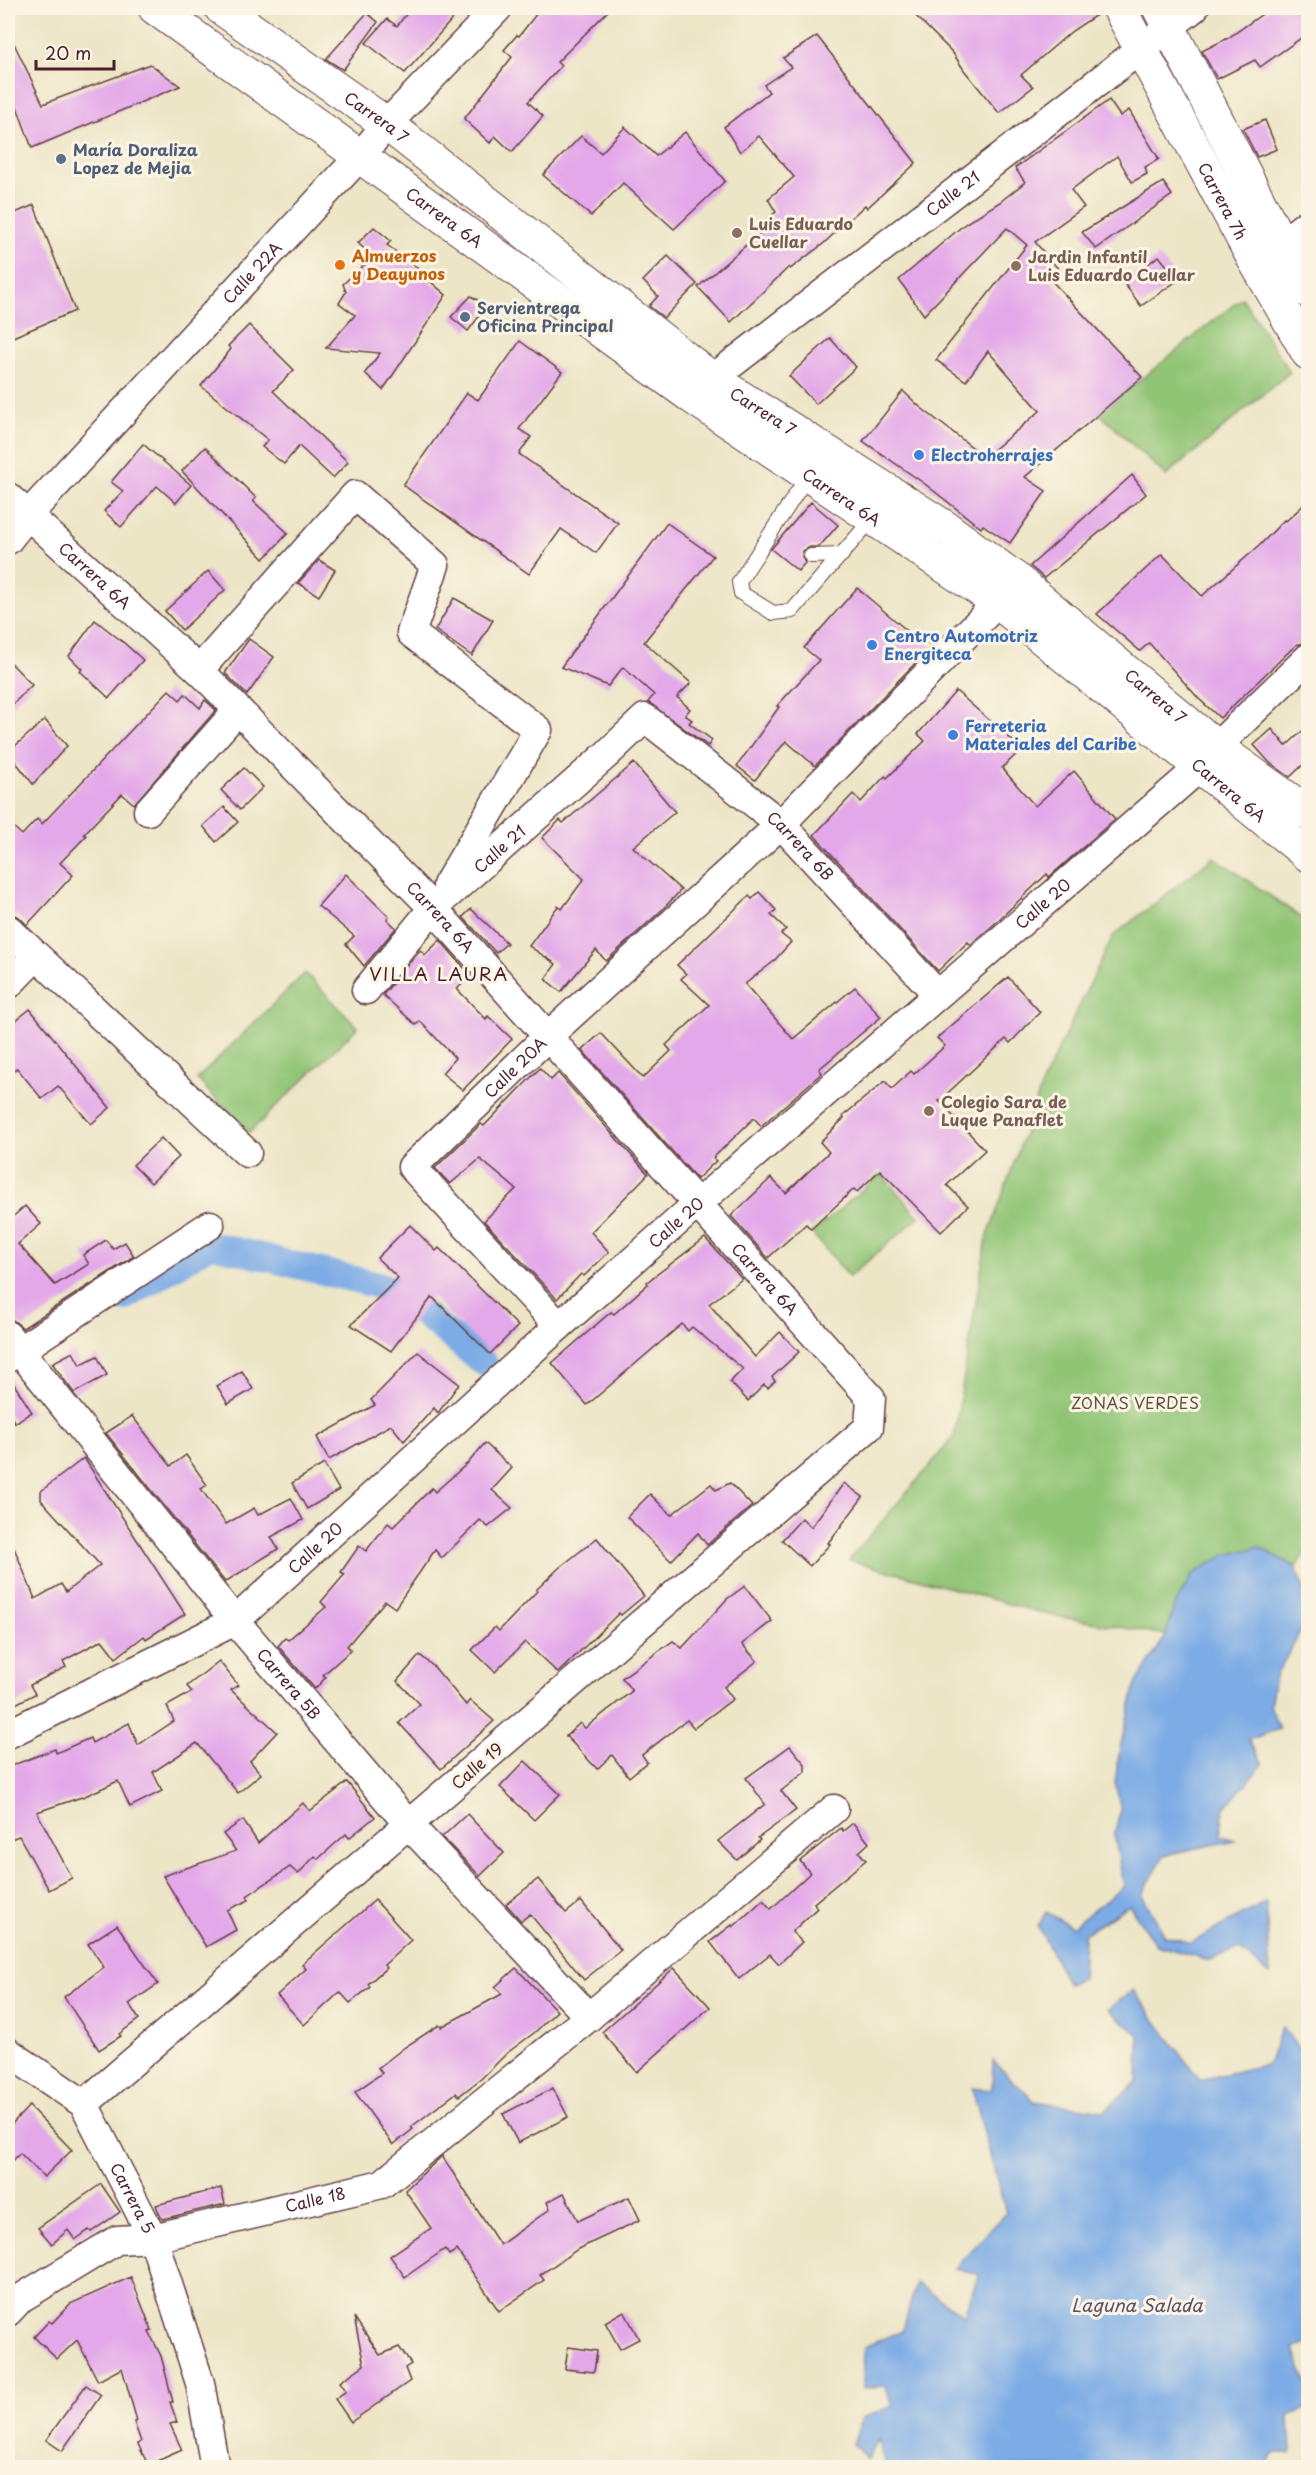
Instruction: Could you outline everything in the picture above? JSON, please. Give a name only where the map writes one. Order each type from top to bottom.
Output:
[{"type":"main road","points":[[155,8],[361,155]]},
{"type":"main road","name":"Carrera 7","points":[[221,8],[387,124],[712,379],[948,529],[1007,590],[1207,757],[1308,812]]},
{"type":"main road","points":[[1119,8],[1141,47]]},
{"type":"main road","name":"Carrera 7h","points":[[1174,14],[1281,244],[1308,291]]},
{"type":"main road","name":"Carrera 7h","points":[[1141,47],[1252,256],[1308,353]]},
{"type":"main road","name":"Carrera 6A","points":[[361,155],[692,397],[874,517],[1007,590]]},
{"type":"main road","name":"Carrera 6A","points":[[1207,757],[1308,855]]},
{"type":"street","name":"Calle 22A","points":[[8,540],[17,507],[361,155],[387,124],[498,8]]},
{"type":"street","name":"Calle 21","points":[[712,379],[1141,47],[1174,14]]},
{"type":"street","points":[[1281,244],[1308,223]]},
{"type":"street","points":[[199,670],[355,495],[435,565],[411,633],[538,730],[433,908]]},
{"type":"street","name":"Carrera 6A","points":[[17,507],[199,670],[433,908],[696,1205],[871,1398],[870,1427]]},
{"type":"street","name":"Calle 20A","points":[[559,1326],[412,1167],[547,1037],[781,824],[1007,590]]},
{"type":"street","name":"Calle 20","points":[[8,1734],[235,1621],[559,1326],[1207,757],[1308,658]]},
{"type":"street","points":[[148,812],[237,711]]},
{"type":"street","name":"Calle 21","points":[[366,990],[433,908],[645,718]]},
{"type":"street","name":"Carrera 6B","points":[[645,718],[781,824],[937,994]]},
{"type":"street","points":[[8,929],[35,957],[247,1153]]},
{"type":"street","points":[[8,985],[35,957]]},
{"type":"street","points":[[11,1348],[210,1225]]},
{"type":"street","name":"Carrera 5B","points":[[11,1348],[235,1621],[410,1825],[589,2017]]},
{"type":"street","name":"Calle 19","points":[[84,2104],[870,1427]]},
{"type":"street","name":"Calle 18","points":[[8,2312],[21,2298],[117,2240],[153,2238],[382,2184],[589,2017],[834,1809]]},
{"type":"street","name":"Carrera 5","points":[[8,2052],[84,2104],[153,2238],[200,2383],[215,2468]]},
{"type":"lane","points":[[809,474],[780,529],[739,582],[738,587],[741,593],[773,614],[792,611],[874,517]]},
{"type":"lane","points":[[811,556],[842,555]]},
{"type":"green space","points":[[1242,298],[1290,372],[1166,476],[1099,413]]},
{"type":"green space","name":"ZONAS VERDES","points":[[1214,857],[1308,922],[1308,1548],[1296,1567],[1258,1547],[1175,1605],[1166,1635],[1049,1615],[849,1560],[954,1437],[986,1241],[1044,1079],[1113,936]]},
{"type":"green space","points":[[305,973],[358,1027],[249,1133],[197,1079]]},
{"type":"green space","points":[[881,1174],[919,1217],[849,1277],[812,1233]]},
{"type":"water","points":[[1258,1547],[1296,1567],[1308,1601],[1308,1609],[1295,1642],[1275,1677],[1270,1705],[1279,1729],[1248,1740],[1263,1764],[1224,1809],[1220,1835],[1235,1840],[1164,1855],[1142,1895],[1165,1936],[1191,1943],[1266,1902],[1270,1975],[1239,1949],[1209,1960],[1156,1945],[1129,1905],[1084,1934],[1082,1979],[1068,1984],[1038,1926],[1046,1912],[1072,1927],[1124,1886],[1114,1834],[1121,1810],[1115,1782],[1120,1748],[1136,1684],[1166,1635],[1175,1605],[1193,1574],[1223,1556]]},
{"type":"water","name":"Laguna Salada","points":[[1133,1990],[1200,2080],[1268,2064],[1282,2027],[1308,2060],[1308,2344],[1293,2348],[1308,2386],[1308,2408],[1289,2416],[1291,2453],[1273,2453],[1268,2468],[875,2467],[885,2465],[879,2440],[867,2459],[853,2444],[862,2418],[893,2406],[885,2386],[863,2388],[864,2347],[903,2330],[916,2283],[964,2315],[979,2274],[955,2268],[1006,2213],[972,2088],[992,2090],[993,2061],[1034,2101],[1104,2111],[1138,2081],[1139,2035],[1108,2009]]},
{"type":"building","points":[[411,8],[462,8],[405,73],[366,43],[387,19],[397,26]]},
{"type":"building","points":[[541,8],[611,8],[557,62],[561,66],[528,102],[543,116],[512,152],[495,136],[490,143],[464,119],[512,57],[504,50],[517,35],[519,36]]},
{"type":"building","points":[[908,8],[1100,8],[1101,12],[1072,31],[1021,75],[1033,87],[999,113],[953,53]]},
{"type":"building","points":[[1271,8],[1308,8],[1308,33],[1260,67],[1255,60],[1217,79],[1202,51],[1228,38]]},
{"type":"building","points":[[367,13],[378,22],[343,70],[326,59]]},
{"type":"building","points":[[8,31],[43,104],[150,64],[180,86],[32,148],[16,104],[8,107]]},
{"type":"building","points":[[817,36],[916,163],[867,208],[865,205],[823,244],[790,269],[789,267],[731,322],[698,287],[760,233],[756,227],[776,212],[768,199],[794,177],[759,136],[740,152],[724,127],[769,92],[764,85],[791,67],[783,58]]},
{"type":"building","points":[[1109,100],[1120,116],[1129,110],[1159,159],[1145,167],[1147,174],[1132,182],[1117,156],[1071,190],[1084,207],[1035,242],[1060,271],[1050,279],[1142,377],[1025,477],[1046,491],[1010,543],[983,525],[981,528],[925,484],[863,441],[903,391],[920,407],[985,457],[1040,411],[988,351],[966,381],[936,360],[1027,245],[1007,228],[924,315],[899,280],[966,223],[1000,202],[1025,182],[1015,168]]},
{"type":"building","points":[[1265,120],[1277,149],[1257,157],[1243,129]]},
{"type":"building","points":[[625,127],[656,156],[685,132],[725,181],[674,229],[623,183],[591,216],[543,175],[581,136],[601,153]]},
{"type":"building","points":[[1163,182],[1172,195],[1096,249],[1082,232]]},
{"type":"building","points":[[34,205],[75,311],[8,339],[8,216]]},
{"type":"building","points":[[374,227],[391,241],[387,245],[424,273],[423,275],[446,295],[383,390],[365,373],[380,353],[326,348],[355,315],[339,303],[346,292],[343,284],[373,257],[358,243]]},
{"type":"building","points":[[668,256],[697,284],[664,318],[649,306],[658,296],[643,281]]},
{"type":"building","points":[[1159,256],[1178,280],[1141,306],[1123,282]]},
{"type":"building","points":[[471,296],[487,306],[468,331],[451,317]]},
{"type":"building","points":[[249,325],[294,370],[273,391],[348,462],[333,478],[299,446],[284,464],[262,447],[268,440],[201,386],[231,349],[228,346]]},
{"type":"building","points":[[830,338],[856,367],[816,404],[789,376]]},
{"type":"building","points":[[520,341],[562,372],[519,429],[531,437],[519,454],[618,523],[596,553],[561,529],[529,574],[403,485],[467,393],[478,400]]},
{"type":"building","points":[[143,444],[191,485],[176,503],[157,486],[121,527],[104,511],[123,491],[111,482]]},
{"type":"building","points":[[205,447],[256,498],[253,501],[288,533],[264,559],[182,471]]},
{"type":"building","points":[[1132,475],[1146,494],[1044,578],[1030,566]]},
{"type":"building","points":[[1308,501],[1308,642],[1296,645],[1220,718],[1199,699],[1149,643],[1140,651],[1097,614],[1162,554],[1202,596],[1260,545],[1284,520],[1286,521]]},
{"type":"building","points":[[811,502],[838,525],[819,547],[810,547],[803,551],[802,557],[805,563],[798,571],[771,549]]},
{"type":"building","points":[[667,523],[713,556],[644,642],[691,683],[677,697],[690,709],[685,715],[692,720],[689,723],[712,740],[708,746],[648,702],[654,695],[623,667],[608,686],[561,667]]},
{"type":"building","points":[[319,560],[335,570],[319,596],[298,583]]},
{"type":"building","points":[[208,571],[225,590],[182,630],[165,611]]},
{"type":"building","points":[[857,588],[918,640],[920,637],[932,646],[815,766],[786,741],[755,780],[737,766],[779,707],[777,706],[819,660],[804,648]]},
{"type":"building","points":[[454,598],[493,620],[472,656],[435,630]]},
{"type":"building","points":[[95,620],[143,660],[109,698],[80,671],[82,669],[69,656]]},
{"type":"building","points":[[249,639],[274,657],[247,695],[225,673]]},
{"type":"building","points":[[8,660],[32,685],[8,709]]},
{"type":"building","points":[[169,690],[180,700],[185,694],[200,708],[205,700],[216,710],[134,804],[122,794],[84,834],[86,836],[60,863],[73,875],[27,925],[8,911],[8,822],[22,835],[37,819],[42,824]]},
{"type":"building","points":[[956,691],[1022,749],[1002,768],[1035,806],[1074,771],[1115,819],[1049,877],[1047,874],[990,928],[970,945],[968,942],[938,971],[814,835],[853,794],[861,802],[885,776],[887,778],[925,741],[918,734]]},
{"type":"building","points":[[45,720],[67,746],[33,784],[8,752]]},
{"type":"building","points":[[1308,726],[1308,760],[1290,777],[1269,762],[1254,745],[1272,729],[1286,746]]},
{"type":"building","points":[[634,763],[675,812],[633,847],[681,890],[606,961],[596,950],[561,992],[545,979],[556,964],[529,946],[558,906],[562,909],[584,879],[542,838],[560,820],[563,823]]},
{"type":"building","points":[[244,768],[263,787],[240,810],[221,790]]},
{"type":"building","points":[[224,807],[238,822],[216,842],[203,826]]},
{"type":"building","points":[[346,874],[389,917],[387,919],[396,928],[364,966],[346,944],[354,936],[318,906]]},
{"type":"building","points":[[759,892],[776,910],[771,915],[786,929],[781,934],[791,942],[773,962],[745,984],[793,1039],[855,987],[881,1017],[819,1069],[822,1073],[761,1126],[754,1118],[713,1158],[716,1161],[697,1179],[582,1050],[601,1033],[643,1078],[671,1051],[666,1045],[709,1005],[681,979],[686,974],[677,965],[749,896],[752,899]]},
{"type":"building","points":[[471,909],[507,943],[496,953],[463,917]]},
{"type":"building","points":[[440,940],[471,976],[457,989],[486,1019],[488,1016],[512,1039],[463,1090],[442,1073],[455,1058],[420,1021],[416,1025],[383,995],[420,950],[425,955]]},
{"type":"building","points":[[1008,977],[1040,1012],[1010,1043],[1006,1039],[939,1101],[985,1150],[947,1185],[968,1206],[941,1232],[880,1170],[857,1192],[854,1189],[811,1229],[806,1224],[768,1258],[731,1216],[771,1178],[786,1193],[829,1152],[820,1142],[844,1118],[843,1116],[885,1081],[892,1089],[911,1071],[914,1074],[945,1046],[937,1038]]},
{"type":"building","points":[[30,1009],[110,1108],[91,1124],[58,1086],[42,1099],[17,1068],[8,1076],[8,1027]]},
{"type":"building","points":[[540,1068],[551,1080],[558,1073],[648,1174],[591,1232],[609,1252],[584,1276],[581,1274],[557,1299],[484,1221],[516,1189],[480,1159],[450,1184],[435,1168],[481,1124],[484,1126]]},
{"type":"building","points":[[161,1138],[179,1157],[151,1183],[133,1165]]},
{"type":"building","points":[[25,1206],[41,1224],[18,1244],[55,1285],[89,1264],[83,1255],[106,1240],[113,1249],[125,1242],[134,1256],[23,1328],[8,1316],[8,1221]]},
{"type":"building","points":[[410,1225],[436,1251],[439,1248],[518,1326],[490,1354],[432,1297],[391,1351],[351,1325],[398,1278],[377,1258]]},
{"type":"building","points":[[705,1238],[742,1279],[709,1304],[755,1357],[780,1332],[799,1352],[772,1377],[775,1381],[768,1388],[764,1385],[748,1401],[730,1382],[743,1369],[692,1327],[688,1331],[682,1324],[587,1405],[552,1363],[611,1312],[614,1314],[648,1284],[647,1282]]},
{"type":"building","points":[[73,1352],[80,1365],[97,1356],[107,1375],[74,1393],[52,1363]]},
{"type":"building","points":[[418,1352],[459,1384],[438,1413],[434,1408],[404,1441],[391,1425],[329,1460],[317,1437],[375,1405],[371,1400]]},
{"type":"building","points":[[242,1371],[253,1389],[228,1404],[217,1386]]},
{"type":"building","points":[[8,1375],[32,1412],[15,1423],[8,1412]]},
{"type":"building","points":[[132,1416],[171,1466],[186,1455],[207,1485],[201,1489],[226,1524],[254,1508],[258,1515],[291,1498],[303,1520],[271,1537],[278,1549],[225,1582],[106,1433]]},
{"type":"building","points":[[485,1443],[512,1468],[492,1490],[512,1508],[488,1527],[480,1520],[442,1558],[435,1550],[395,1608],[385,1601],[347,1646],[351,1650],[323,1675],[326,1677],[315,1689],[278,1646],[326,1607],[321,1602],[345,1574],[341,1572],[359,1546],[366,1551],[388,1523],[393,1527],[432,1488],[435,1492],[469,1462]]},
{"type":"building","points":[[84,1458],[185,1614],[146,1639],[144,1636],[116,1658],[102,1640],[63,1661],[66,1667],[30,1685],[35,1694],[8,1708],[8,1533],[35,1599],[61,1584],[66,1592],[100,1565],[41,1500],[41,1491]]},
{"type":"building","points":[[324,1464],[339,1490],[307,1509],[292,1483]]},
{"type":"building","points":[[730,1483],[752,1506],[707,1545],[698,1533],[671,1561],[627,1517],[650,1494],[671,1515],[711,1484],[716,1490]]},
{"type":"building","points":[[844,1483],[863,1497],[828,1543],[830,1544],[810,1566],[782,1540],[802,1518],[811,1527]]},
{"type":"building","points":[[597,1538],[644,1596],[621,1615],[619,1613],[558,1673],[525,1642],[495,1672],[472,1650],[495,1627],[499,1631],[559,1568]]},
{"type":"building","points":[[745,1586],[772,1621],[742,1644],[757,1661],[724,1687],[733,1699],[694,1728],[687,1720],[642,1755],[647,1762],[629,1777],[612,1755],[597,1769],[566,1736],[580,1723],[585,1728],[632,1691],[622,1678],[673,1641],[682,1648],[727,1599]]},
{"type":"building","points":[[420,1655],[435,1668],[466,1705],[470,1700],[494,1721],[441,1769],[399,1723],[420,1704],[397,1681]]},
{"type":"building","points":[[219,1661],[238,1685],[231,1690],[277,1732],[250,1761],[261,1774],[238,1793],[197,1743],[153,1772],[162,1791],[130,1807],[118,1781],[85,1796],[37,1812],[72,1878],[49,1890],[19,1836],[8,1840],[8,1767],[55,1749],[56,1753],[90,1738],[92,1743],[129,1723],[138,1745],[174,1721],[167,1706],[192,1692],[187,1686]]},
{"type":"building","points":[[790,1746],[805,1764],[805,1772],[781,1791],[796,1810],[758,1838],[760,1840],[737,1860],[718,1841],[765,1804],[746,1778]]},
{"type":"building","points":[[525,1761],[560,1794],[534,1820],[500,1787]]},
{"type":"building","points":[[347,1782],[375,1817],[349,1838],[346,1834],[318,1859],[315,1856],[298,1874],[290,1867],[247,1896],[249,1900],[227,1910],[236,1930],[206,1947],[163,1876],[236,1851],[223,1834],[243,1820],[258,1843],[303,1803],[310,1811]]},
{"type":"building","points":[[467,1814],[504,1853],[480,1876],[442,1837]]},
{"type":"building","points":[[853,1823],[869,1843],[859,1852],[866,1860],[814,1903],[817,1908],[792,1932],[802,1942],[779,1964],[770,1954],[739,1979],[710,1942],[732,1925],[733,1927],[763,1900],[771,1909],[810,1873],[800,1861],[841,1828],[843,1831]]},
{"type":"building","points":[[538,1879],[566,1913],[581,1901],[621,1950],[584,1980],[530,1914],[521,1921],[506,1904]]},
{"type":"building","points":[[375,1900],[411,1940],[384,1965],[386,1968],[368,1984],[370,1987],[350,2003],[340,1992],[304,2025],[277,1995],[306,1969],[302,1964]]},
{"type":"building","points":[[117,1925],[158,1984],[129,2004],[139,2019],[119,2034],[121,2036],[99,2050],[64,1997],[104,1967],[88,1944]]},
{"type":"building","points":[[516,1968],[557,2011],[534,2033],[507,2053],[482,2078],[459,2096],[456,2093],[411,2127],[413,2129],[393,2145],[355,2092],[382,2073],[378,2068],[405,2047],[439,2025],[441,2027],[502,1994],[495,1987]]},
{"type":"building","points":[[674,1968],[710,2007],[637,2072],[602,2032]]},
{"type":"building","points":[[553,2088],[568,2117],[518,2143],[503,2114]]},
{"type":"building","points":[[29,2106],[72,2150],[44,2177],[20,2153],[8,2166],[8,2128]]},
{"type":"building","points":[[442,2156],[500,2245],[550,2209],[547,2202],[564,2193],[578,2221],[629,2197],[640,2220],[578,2249],[540,2275],[544,2280],[499,2311],[457,2250],[449,2255],[445,2249],[405,2277],[390,2256],[431,2228],[405,2190]]},
{"type":"building","points":[[101,2184],[120,2212],[75,2240],[68,2230],[52,2244],[38,2228]]},
{"type":"building","points":[[221,2188],[225,2204],[162,2219],[156,2205]]},
{"type":"building","points":[[131,2277],[152,2331],[149,2332],[161,2356],[173,2402],[170,2402],[177,2422],[170,2424],[182,2450],[148,2465],[138,2444],[141,2442],[134,2422],[137,2421],[122,2368],[98,2381],[77,2340],[57,2359],[34,2337],[49,2321],[52,2323],[70,2304]]},
{"type":"building","points":[[624,2311],[639,2339],[620,2349],[605,2322]]},
{"type":"building","points":[[354,2317],[380,2355],[399,2347],[411,2364],[405,2368],[410,2381],[351,2422],[335,2399],[346,2391],[340,2382],[364,2365]]},
{"type":"building","points":[[568,2347],[597,2351],[594,2372],[565,2369]]},
{"type":"building","points":[[86,2385],[101,2395],[62,2451],[46,2440]]},
{"type":"waterway","points":[[124,1298],[210,1244],[393,1289],[484,1363]]},
{"type":"place","name":"María Doraliza Lopez de Mejia","points":[[61,159]]},
{"type":"place","name":"Luis Eduardo Cuellar","points":[[737,233]]},
{"type":"place","name":"Almuerzos y Deayunos","points":[[340,265]]},
{"type":"place","name":"Jardin Infantil Luis Eduardo Cuellar","points":[[1016,266]]},
{"type":"place","name":"Servientrega Oficina Principal","points":[[465,317]]},
{"type":"place","name":"Electroherrajes","points":[[919,455]]},
{"type":"place","name":"Centro Automotriz Energiteca","points":[[872,645]]},
{"type":"place","name":"Ferreteria Materiales del Caribe","points":[[953,735]]},
{"type":"place","name":"Colegio Sara de Luque Panaflet","points":[[929,1111]]},
{"type":"district","name":"VILLA LAURA","points":[[439,975]]}]
